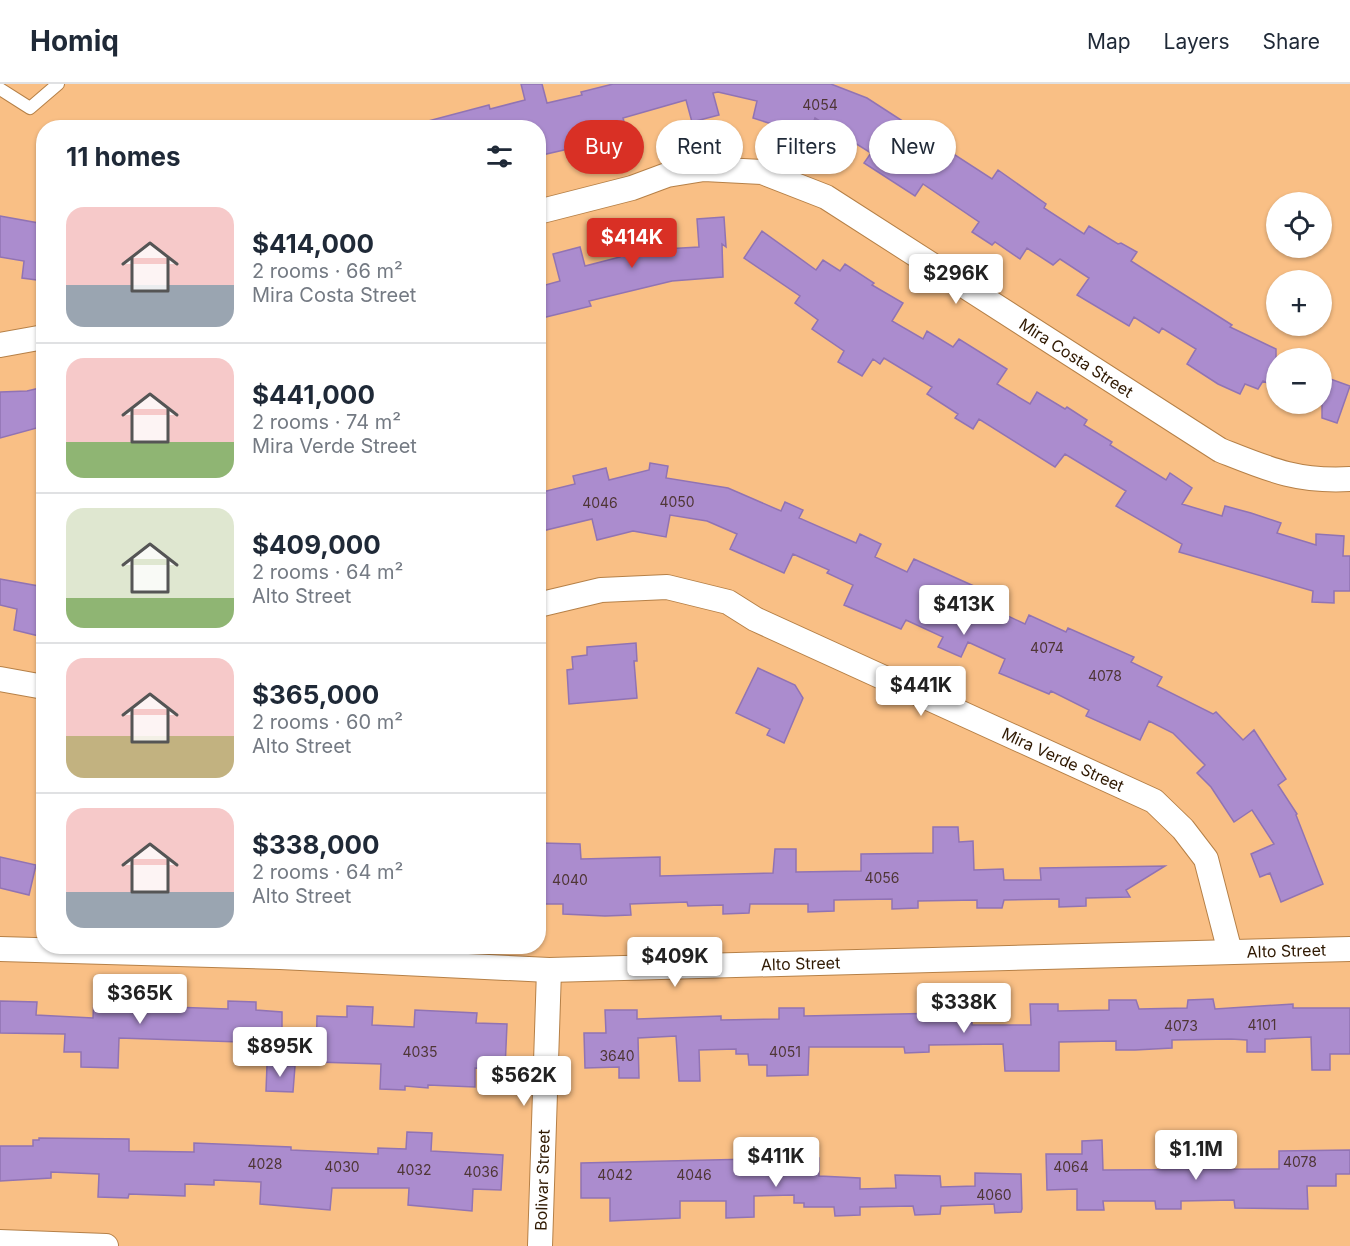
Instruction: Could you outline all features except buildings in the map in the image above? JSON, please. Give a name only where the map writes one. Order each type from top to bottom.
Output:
[{"type":"street","name":"Mira Costa Street","points":[[546,210],[632,188],[667,175],[704,169],[762,172],[826,197],[1220,450],[1289,476],[1328,481],[1350,479]]},
{"type":"street","points":[[0,345],[36,338]]},
{"type":"street","name":"Mira Verde Street","points":[[546,603],[601,590],[667,587],[728,602],[755,619],[1154,801],[1184,829],[1206,859],[1230,952]]},
{"type":"street","points":[[0,679],[36,686]]},
{"type":"street","name":"Alto Street","points":[[0,949],[36,950]]},
{"type":"street","name":"Alto Street","points":[[175,954],[549,970],[1350,949]]},
{"type":"street","name":"Bolivar Street","points":[[540,1246],[549,970]]},
{"type":"street","points":[[0,1242],[106,1246]]},
{"type":"lane","points":[[0,89],[30,108],[58,84]]}]
